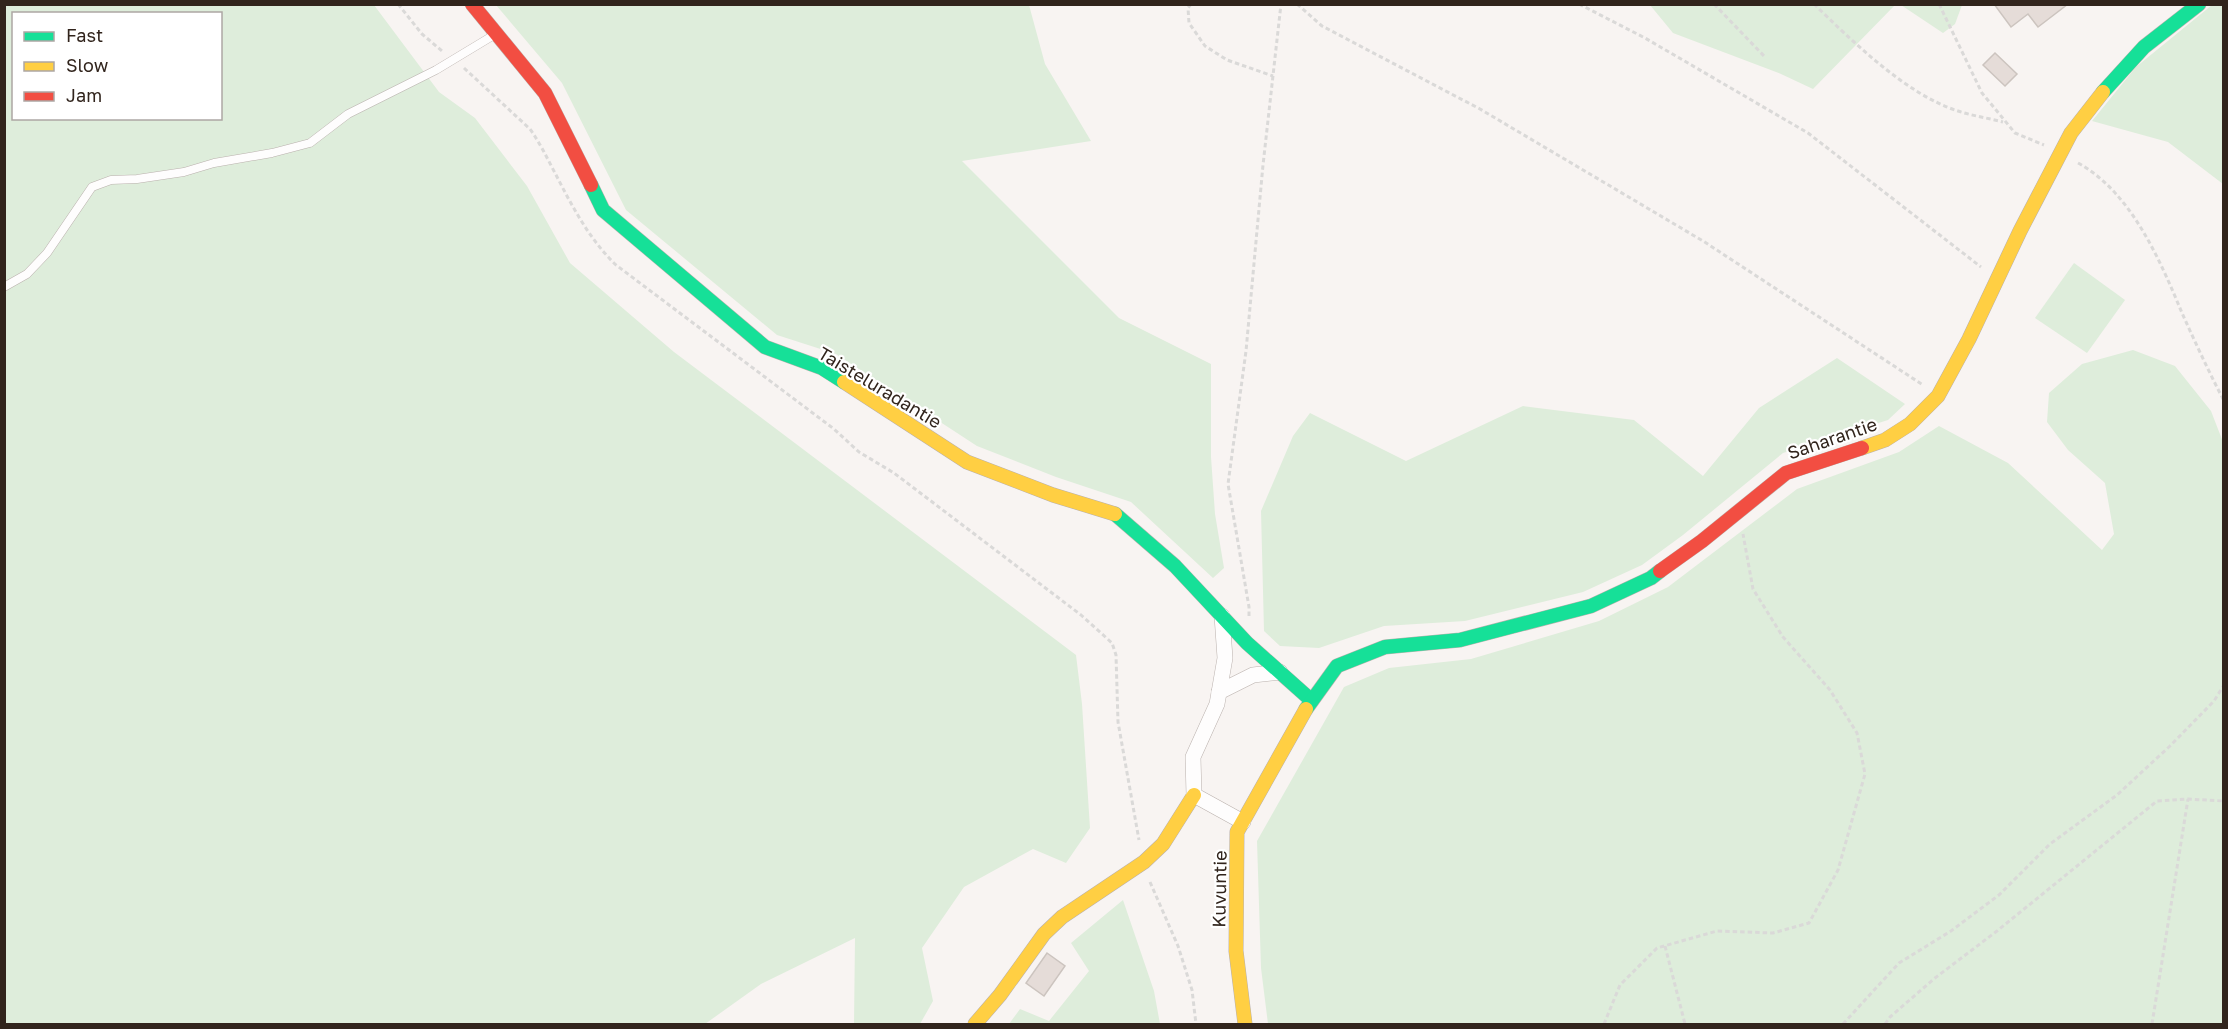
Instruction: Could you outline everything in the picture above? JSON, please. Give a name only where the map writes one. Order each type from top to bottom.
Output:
[{"type":"street","name":"Taisteluradantie","points":[[472,4],[545,93],[603,210],[765,347],[822,369],[967,462],[1053,495],[1117,515],[1175,566],[1247,643],[1311,700]]},
{"type":"street","name":"Saharantie","points":[[1311,700],[1337,666],[1385,647],[1460,640],[1591,606],[1651,578],[1702,541],[1786,473],[1885,440],[1910,424],[1938,396],[1969,339],[2071,133],[2095,100],[2144,47],[2199,4]]},
{"type":"street","points":[[975,1024],[1044,934],[1062,917],[1144,862],[1163,844],[1194,795],[1193,757],[1216,704],[1225,658],[1222,616]]},
{"type":"street","points":[[1219,692],[1253,675],[1280,672]]},
{"type":"street","name":"Kuvuntie","points":[[1245,1024],[1236,951],[1237,832],[1311,700]]},
{"type":"street","points":[[1194,795],[1243,822]]},
{"type":"lane","points":[[4,287],[27,274],[47,252],[92,187],[111,180],[137,179],[184,172],[214,163],[272,153],[310,143],[348,114],[453,59],[495,34]]},
{"type":"path","points":[[398,4],[422,34],[497,97],[530,129],[599,250],[834,429],[858,452],[894,473],[1081,615],[1112,643],[1116,655],[1118,722],[1144,862],[1153,891],[1178,946],[1192,990],[1196,1024]]},
{"type":"path","points":[[1247,643],[1249,607],[1228,484],[1246,351],[1281,4]]},
{"type":"path","points":[[1297,4],[1322,26],[1480,109],[1703,242],[1938,396]]},
{"type":"path","points":[[1579,4],[1645,38],[1808,133],[1997,280]]},
{"type":"path","points":[[1714,4],[1764,56]]},
{"type":"path","points":[[1815,4],[1857,46],[1930,98],[1957,111],[2004,122]]},
{"type":"path","points":[[1939,4],[1982,93],[2004,122],[2015,133],[2084,166],[2118,196],[2162,264],[2223,400]]},
{"type":"path","points":[[1189,6],[1188,23],[1205,46],[1227,60],[1273,76]]},
{"type":"path","points":[[1604,1024],[1620,985],[1657,948],[1717,931],[1773,933],[1809,923],[1838,870],[1865,774],[1857,733],[1830,690],[1783,637],[1753,589],[1739,511]]},
{"type":"path","points":[[1843,1024],[1899,963],[1951,931],[1999,895],[2050,844],[2117,795],[2170,747],[2214,700],[2223,686]]},
{"type":"path","points":[[1885,1024],[1935,978],[2157,801],[2188,799],[2223,801]]},
{"type":"path","points":[[2152,1024],[2188,799]]},
{"type":"path","points":[[1665,945],[1685,1024]]},
{"type":"green space","points":[[5,5],[374,5],[439,92],[475,118],[527,186],[570,263],[674,352],[1076,655],[1082,704],[1090,828],[1066,863],[1033,849],[964,887],[922,948],[933,1001],[920,1024],[854,1024],[855,938],[761,984],[705,1024],[5,1024]]},
{"type":"green space","points":[[496,5],[1029,5],[1045,64],[1091,141],[962,161],[1119,318],[1211,364],[1211,457],[1215,514],[1224,568],[1213,578],[1131,502],[1056,477],[977,446],[836,354],[777,335],[626,210],[562,83]]},
{"type":"green space","points":[[1650,5],[1895,5],[1813,89],[1781,74],[1673,33]]},
{"type":"green space","points":[[1901,5],[1962,5],[1955,24],[1943,33]]},
{"type":"green space","points":[[2212,5],[2223,5],[2223,184],[2168,142],[2092,121],[2136,67]]},
{"type":"green space","points":[[2074,263],[2125,300],[2087,353],[2035,318]]},
{"type":"green space","points":[[2133,350],[2175,366],[2211,411],[2223,442],[2223,1024],[1268,1024],[1261,968],[1257,841],[1344,687],[1389,668],[1471,659],[1599,621],[1668,587],[1797,489],[1899,452],[1939,426],[2008,463],[2102,550],[2114,534],[2105,483],[2068,450],[2047,422],[2049,393],[2082,364]]},
{"type":"green space","points":[[1837,358],[1905,404],[1888,420],[1783,453],[1683,535],[1642,565],[1583,592],[1465,621],[1384,626],[1319,648],[1280,646],[1264,631],[1261,511],[1293,436],[1310,413],[1406,461],[1523,406],[1634,420],[1703,476],[1759,408]]},
{"type":"green space","points":[[1123,900],[1154,991],[1160,1024],[1009,1024],[1020,1009],[1049,1021],[1089,971],[1071,943]]},
{"type":"building","points":[[1994,4],[2068,4],[2038,27],[2028,14],[2011,27]]},
{"type":"building","points":[[1995,53],[2017,74],[2005,86],[1983,65]]},
{"type":"building","points":[[1047,953],[1065,966],[1044,996],[1026,983]]},
{"type":"traffic: fast","points":[[2103,92],[2144,47],[2199,4]]},
{"type":"traffic: fast","points":[[591,185],[603,210],[765,347],[822,368],[844,382]]},
{"type":"traffic: fast","points":[[1115,514],[1175,566],[1247,643],[1311,700]]},
{"type":"traffic: fast","points":[[1306,709],[1337,666],[1385,647],[1460,640],[1591,606],[1651,578],[1660,571]]},
{"type":"traffic: slow","points":[[1862,448],[1885,440],[1910,424],[1938,396],[1969,339],[2020,231],[2071,133],[2103,92]]},
{"type":"traffic: slow","points":[[844,382],[967,462],[1053,495],[1115,514]]},
{"type":"traffic: slow","points":[[1245,1024],[1236,951],[1237,832],[1306,709]]},
{"type":"traffic: slow","points":[[975,1024],[1000,995],[1044,934],[1062,917],[1144,862],[1163,844],[1194,795]]},
{"type":"traffic: jam","points":[[472,4],[545,93],[591,185]]},
{"type":"traffic: jam","points":[[1660,571],[1702,541],[1786,473],[1862,448]]}]
